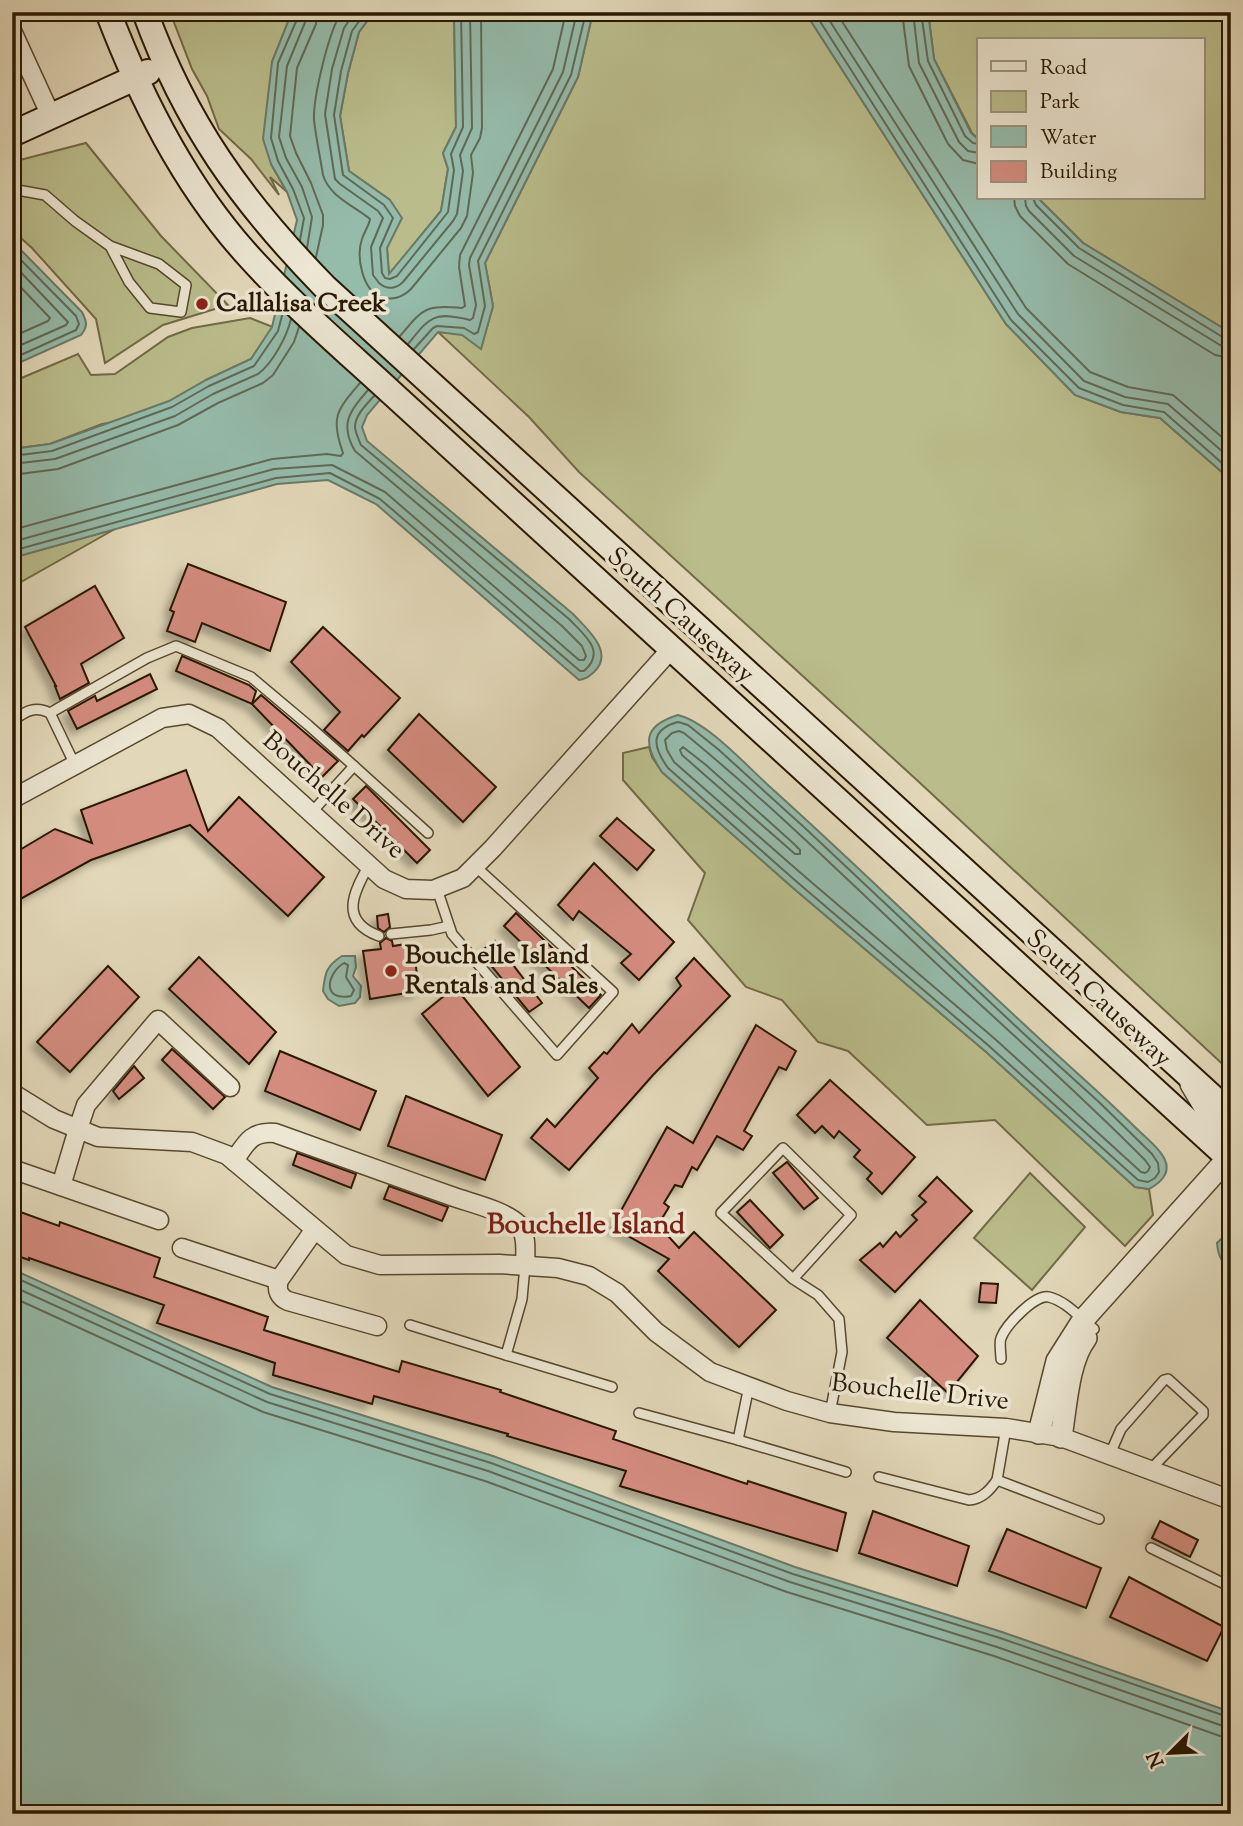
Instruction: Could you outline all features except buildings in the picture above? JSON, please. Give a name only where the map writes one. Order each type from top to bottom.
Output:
[{"type":"main road","name":"South Causeway","points":[[108,12],[156,123],[183,167],[242,250],[279,289],[1230,1160]]},
{"type":"main road","name":"South Causeway","points":[[145,12],[165,64],[210,148],[266,224],[324,286],[1231,1114]]},
{"type":"main road","points":[[12,134],[165,64]]},
{"type":"main road","points":[[601,538],[658,610],[672,648],[682,648],[708,656],[797,738],[851,767]]},
{"type":"street","points":[[12,31],[51,116]]},
{"type":"street","name":"Bouchelle Drive","points":[[12,799],[162,718],[189,714],[218,728],[384,879],[406,889],[433,890],[463,878],[475,866],[672,648]]},
{"type":"street","points":[[61,1186],[86,1105],[158,1020],[230,1087]]},
{"type":"street","points":[[1039,1433],[1057,1361],[1230,1160],[1207,1109],[1183,1070]]},
{"type":"street","name":"Bouchelle Drive","points":[[12,1093],[54,1119],[98,1137],[192,1142],[227,1155],[346,1255],[380,1265],[499,1264],[558,1268],[589,1276],[617,1293],[656,1332],[710,1372],[787,1401],[830,1413],[894,1422],[1006,1428],[1061,1437],[1231,1500]]},
{"type":"street","points":[[234,1161],[248,1140],[256,1134],[275,1133],[508,1217],[522,1229],[525,1238],[525,1266]]},
{"type":"street","points":[[12,1169],[159,1220]]},
{"type":"street","points":[[315,1229],[279,1280],[279,1294],[288,1301],[377,1326]]},
{"type":"street","points":[[182,1248],[279,1280]]},
{"type":"street","points":[[1061,1437],[1074,1361],[1088,1325]]},
{"type":"lane","points":[[12,189],[45,195],[110,246],[159,264],[186,285],[181,312],[150,308],[129,282],[110,246]]},
{"type":"lane","points":[[50,713],[148,657],[176,646],[251,677],[428,833]]},
{"type":"lane","points":[[12,721],[27,710],[42,709],[50,713],[75,765]]},
{"type":"lane","points":[[311,813],[354,766]]},
{"type":"lane","points":[[369,865],[355,888],[353,909],[358,922],[366,931],[379,936]]},
{"type":"lane","points":[[437,889],[452,934],[557,1055],[613,992],[475,866]]},
{"type":"lane","points":[[391,934],[449,926]]},
{"type":"lane","points":[[793,1279],[851,1215],[782,1148],[722,1213],[793,1279],[818,1295],[839,1319],[842,1352],[830,1413]]},
{"type":"lane","points":[[506,1355],[522,1298],[525,1266]]},
{"type":"lane","points":[[1001,1359],[1001,1338],[1021,1312],[1037,1299],[1047,1296],[1060,1301],[1088,1325]]},
{"type":"lane","points":[[410,1325],[612,1387]]},
{"type":"lane","points":[[1110,1454],[1121,1429],[1164,1380],[1168,1379],[1203,1411],[1203,1415],[1150,1470]]},
{"type":"lane","points":[[738,1440],[749,1386]]},
{"type":"lane","points":[[639,1413],[846,1472]]},
{"type":"lane","points":[[879,1477],[975,1500],[997,1480],[1006,1428]]},
{"type":"lane","points":[[997,1480],[1099,1519]]},
{"type":"lane","points":[[1151,1548],[1231,1587]]},
{"type":"green space","points":[[170,12],[292,12],[272,62],[271,164],[287,192],[270,177],[279,195],[251,159],[219,129]]},
{"type":"green space","points":[[374,12],[454,12],[456,127],[443,153],[448,169],[441,211],[389,275],[387,248],[390,200],[349,171],[340,116],[359,32]]},
{"type":"green space","points":[[593,12],[805,12],[1006,324],[1075,395],[1121,412],[1160,418],[1231,480],[1231,1072],[919,782],[579,472],[529,417],[438,332],[462,334],[481,348],[493,306],[485,263],[578,77]]},
{"type":"green space","points":[[928,12],[1231,12],[1231,333],[1083,243],[1040,200],[1204,200],[1204,38],[977,38],[977,138],[934,59]]},
{"type":"green space","points":[[86,143],[161,236],[228,305],[163,325],[105,363],[96,319],[32,248],[12,230],[12,162]]},
{"type":"green space","points":[[250,318],[273,327],[251,359],[206,380],[195,411],[102,424],[50,444],[12,449],[12,382],[78,354],[91,375],[115,374],[168,337],[192,328]]},
{"type":"green space","points":[[115,529],[12,587],[12,558]]},
{"type":"green space","points":[[649,747],[662,772],[792,887],[985,1051],[1135,1187],[1149,1189],[1153,1215],[1125,1246],[995,1120],[927,1125],[848,1051],[818,1042],[782,1000],[746,987],[688,920],[705,873],[623,780],[623,753]]},
{"type":"green space","points":[[1030,1173],[1085,1227],[1032,1290],[974,1238]]},
{"type":"water","points":[[292,12],[374,12],[359,32],[340,116],[349,171],[390,200],[402,218],[387,248],[389,274],[441,211],[448,169],[443,153],[456,127],[454,12],[593,12],[578,77],[485,263],[493,306],[481,349],[462,335],[438,332],[367,415],[362,427],[367,441],[573,614],[585,627],[597,641],[602,657],[594,672],[585,678],[579,680],[376,504],[328,480],[277,484],[12,558],[12,449],[50,444],[169,401],[251,359],[272,327],[297,220],[287,192],[271,164],[263,139],[272,62]]},
{"type":"water","points":[[805,12],[928,12],[934,59],[971,133],[977,138],[977,200],[1040,200],[1083,243],[1231,333],[1231,480],[1160,418],[1121,412],[1075,395],[1006,324]]},
{"type":"water","points":[[12,241],[82,312],[86,324],[81,335],[12,366]]},
{"type":"water","points":[[678,715],[701,726],[726,745],[1152,1143],[1163,1156],[1166,1165],[1167,1170],[1160,1181],[1149,1189],[1135,1187],[985,1051],[662,772],[651,753],[649,737],[658,725]]},
{"type":"water","points":[[342,956],[355,956],[353,976],[361,986],[360,997],[355,1003],[339,1006],[328,999],[323,991],[327,970]]},
{"type":"water","points":[[1231,1235],[1231,1271],[1221,1259],[1217,1243]]},
{"type":"water","points":[[12,1269],[272,1387],[493,1456],[795,1567],[1002,1632],[1231,1712],[1231,1814],[12,1814]]},
{"type":"place","name":"Callalisa Creek","points":[[202,304]]},
{"type":"place","name":"Bouchelle Island Rentals and Sales","points":[[391,971]]},
{"type":"district","name":"Bouchelle Island","points":[[586,1226]]}]
